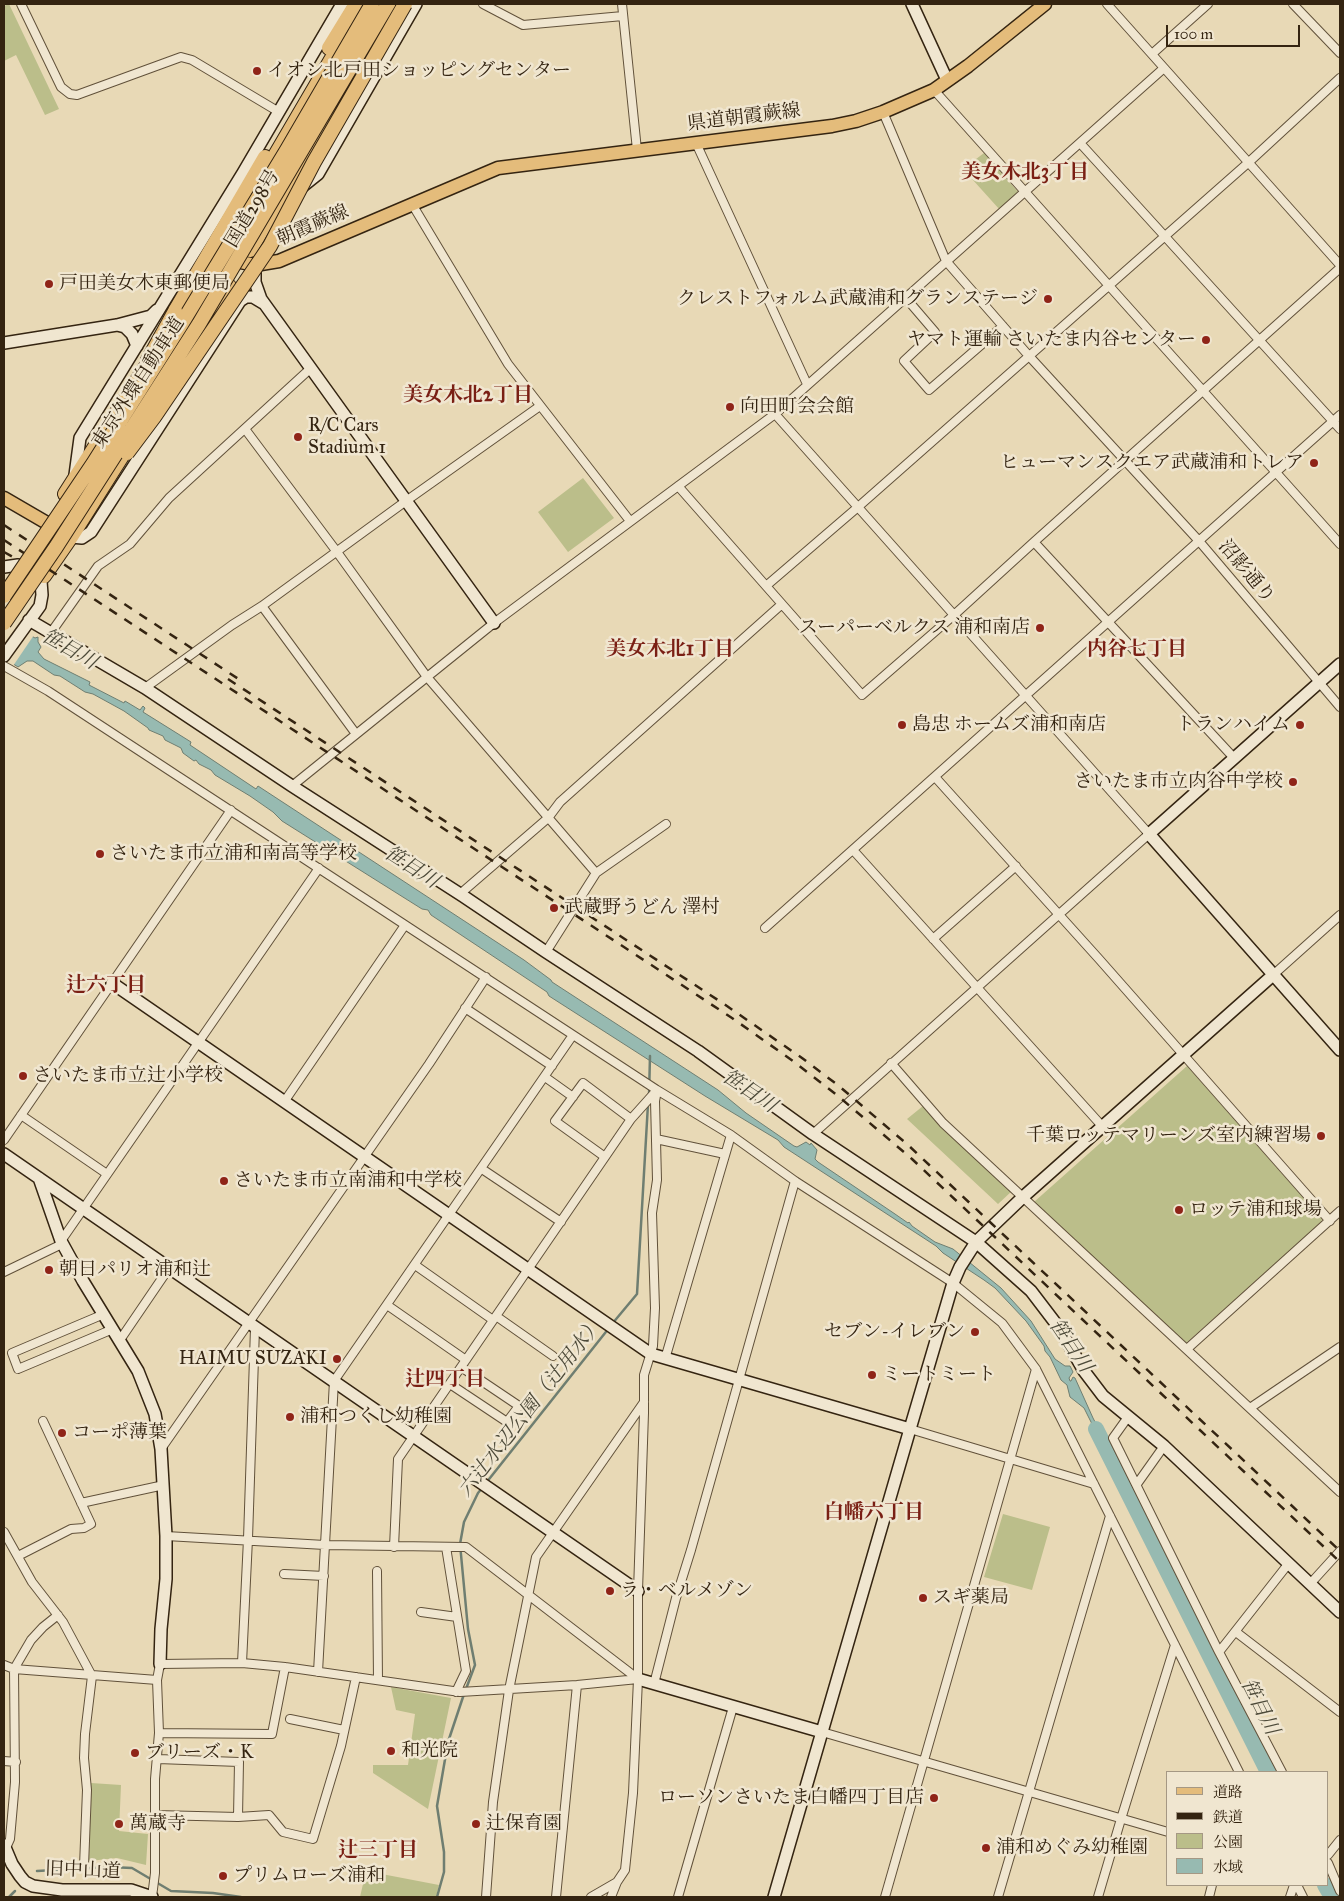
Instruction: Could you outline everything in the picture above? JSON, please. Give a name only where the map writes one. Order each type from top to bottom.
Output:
[{"type":"highway","points":[[93,464],[175,311],[356,4]]},
{"type":"highway","name":"国道298号","points":[[4,586],[216,257],[364,4]]},
{"type":"highway","name":"東京外環自動車道","points":[[4,596],[93,464],[182,323],[287,150],[372,4]]},
{"type":"highway","name":"東京外環自動車道","points":[[8,621],[199,324],[388,4]]},
{"type":"highway","name":"国道298号","points":[[4,631],[8,621],[40,581],[71,537],[215,310],[248,264],[279,203],[396,4]]},
{"type":"highway","points":[[56,548],[154,417],[270,246],[314,162],[405,4]]},
{"type":"main road","name":"県道朝霞蕨線","points":[[416,202],[498,168],[832,126],[883,112],[934,90],[968,66],[1045,4]]},
{"type":"main road","name":"朝霞蕨線","points":[[216,257],[248,264],[267,264],[288,258],[416,202]]},
{"type":"main road","points":[[4,498],[71,537]]},
{"type":"street","points":[[22,4],[61,87],[70,94],[77,95],[181,57],[192,60],[279,112]]},
{"type":"street","points":[[74,480],[80,438],[279,112],[342,4]]},
{"type":"street","points":[[279,203],[318,174],[416,4]]},
{"type":"street","points":[[483,4],[523,25],[624,16]]},
{"type":"street","points":[[622,4],[637,150]]},
{"type":"street","points":[[912,4],[947,80]]},
{"type":"street","points":[[678,486],[862,695],[954,615],[1340,266],[1107,4]]},
{"type":"street","points":[[1152,54],[1208,4]]},
{"type":"street","points":[[1293,4],[1339,50]]},
{"type":"street","points":[[292,786],[494,623],[775,414],[1164,68]]},
{"type":"street","points":[[766,586],[1249,162],[1340,78]]},
{"type":"street","points":[[934,90],[1340,544]]},
{"type":"street","name":"沼影通り","points":[[883,112],[946,261],[1029,356],[1199,541],[1340,707]]},
{"type":"street","points":[[696,143],[807,384]]},
{"type":"street","points":[[1080,143],[1340,429]]},
{"type":"street","points":[[416,202],[508,364],[630,521]]},
{"type":"street","points":[[248,264],[261,299],[494,623]]},
{"type":"street","points":[[71,537],[82,538],[91,532],[240,301],[246,297],[258,298],[269,310]]},
{"type":"street","points":[[905,297],[935,332],[904,361],[929,390],[1003,326]]},
{"type":"street","points":[[4,342],[117,325],[151,316],[160,308]]},
{"type":"street","points":[[215,310],[215,324],[218,337]]},
{"type":"street","points":[[117,325],[125,326],[132,334],[136,346]]},
{"type":"street","points":[[50,634],[98,566],[130,544],[169,498],[311,368]]},
{"type":"street","points":[[144,688],[232,625],[262,606],[540,406]]},
{"type":"street","points":[[775,414],[1340,1050]]},
{"type":"street","points":[[765,928],[1340,415]]},
{"type":"street","points":[[245,428],[427,677],[596,873]]},
{"type":"street","points":[[1034,542],[1234,758]]},
{"type":"street","points":[[4,567],[18,565]]},
{"type":"street","points":[[4,656],[40,606],[42,595],[40,581]]},
{"type":"street","points":[[460,894],[548,818],[560,802],[782,604]]},
{"type":"street","points":[[262,606],[356,734]]},
{"type":"street","points":[[27,624],[110,666],[460,894],[698,1051],[813,1134],[974,1245],[1031,1291],[1060,1329],[1084,1372],[1103,1396],[1164,1446],[1340,1612]]},
{"type":"street","points":[[813,1134],[1340,664]]},
{"type":"street","points":[[4,666],[48,691],[657,1090],[731,1135],[795,1181],[954,1279],[1002,1324],[1036,1369],[1239,1771]]},
{"type":"street","points":[[934,777],[1059,914],[1330,1221]]},
{"type":"street","points":[[4,1140],[231,810]]},
{"type":"street","points":[[546,952],[596,873],[666,824]]},
{"type":"street","points":[[854,850],[1102,1126]]},
{"type":"street","points":[[934,939],[1016,866]]},
{"type":"street","points":[[4,1272],[62,1242],[83,1208],[319,868]]},
{"type":"street","points":[[774,1897],[954,1279],[974,1245],[1023,1197],[1340,915]]},
{"type":"street","points":[[284,1102],[405,925]]},
{"type":"street","points":[[161,1449],[252,1326],[486,978]]},
{"type":"street","points":[[112,983],[651,1354],[1094,1484]]},
{"type":"street","points":[[466,1008],[552,1066]]},
{"type":"street","points":[[318,1672],[334,1381],[573,1035]]},
{"type":"street","points":[[891,1063],[943,1123],[1340,1492]]},
{"type":"street","points":[[545,1077],[573,1097]]},
{"type":"street","points":[[605,1157],[555,1121],[582,1083],[631,1119]]},
{"type":"street","points":[[394,1547],[398,1460],[631,1119],[657,1090]]},
{"type":"street","points":[[611,1897],[616,1882],[625,1870],[632,1809],[638,1679],[638,1590],[644,1375],[653,1346],[652,1212],[657,1180],[655,1102],[657,1090]]},
{"type":"street","points":[[21,1115],[107,1174]]},
{"type":"street","points":[[666,1359],[731,1135]]},
{"type":"street","points":[[656,1139],[725,1154]]},
{"type":"street","points":[[4,1154],[638,1590]]},
{"type":"street","points":[[482,1168],[561,1222]]},
{"type":"street","points":[[39,1178],[62,1242],[138,1371],[155,1414],[161,1449],[166,1536],[166,1579],[160,1664],[157,1680],[159,1733],[155,1779],[155,1873],[152,1897]]},
{"type":"street","points":[[654,1684],[676,1598],[795,1181]]},
{"type":"street","points":[[1186,1349],[1340,1211]]},
{"type":"street","points":[[415,1265],[553,1356]]},
{"type":"street","points":[[120,1340],[169,1268]]},
{"type":"street","points":[[387,1305],[519,1406],[507,1422],[450,1384]]},
{"type":"street","points":[[104,1314],[12,1353],[18,1369],[113,1330]]},
{"type":"street","points":[[242,1663],[248,1539],[252,1326]]},
{"type":"street","points":[[1250,1408],[1340,1347]]},
{"type":"street","points":[[885,1897],[1036,1369]]},
{"type":"street","points":[[486,1897],[493,1802],[509,1690],[536,1556],[644,1402]]},
{"type":"street","points":[[1128,1416],[1114,1438],[1219,1652],[1281,1771]]},
{"type":"street","points":[[18,1556],[71,1529],[84,1528],[91,1524],[43,1421]]},
{"type":"street","points":[[1137,1484],[1164,1446]]},
{"type":"street","points":[[81,1503],[164,1485]]},
{"type":"street","points":[[998,1897],[1110,1516]]},
{"type":"street","points":[[4,1532],[32,1582],[58,1615],[81,1652],[92,1676],[85,1734],[84,1758],[87,1790],[84,1866]]},
{"type":"street","points":[[166,1536],[248,1539],[325,1545],[466,1547],[638,1679],[1166,1831]]},
{"type":"street","points":[[446,1547],[466,1671],[456,1692]]},
{"type":"street","points":[[1310,1584],[1340,1551]]},
{"type":"street","points":[[1219,1652],[1289,1564]]},
{"type":"street","points":[[377,1571],[378,1680]]},
{"type":"street","points":[[284,1574],[324,1576]]},
{"type":"street","points":[[421,1612],[457,1617]]},
{"type":"street","points":[[5,1847],[10,1838],[16,1762],[14,1669],[31,1640],[58,1615]]},
{"type":"street","points":[[1236,1632],[1340,1712]]},
{"type":"street","points":[[1098,1897],[1175,1645]]},
{"type":"street","points":[[160,1664],[242,1663],[285,1667],[456,1692],[509,1690],[638,1679]]},
{"type":"street","points":[[4,1665],[14,1669]]},
{"type":"street","points":[[159,1733],[272,1734],[285,1667]]},
{"type":"street","points":[[4,1671],[14,1669],[157,1680]]},
{"type":"street","points":[[156,1815],[238,1817],[269,1815],[283,1832],[313,1840],[344,1730],[356,1677]]},
{"type":"street","points":[[556,1897],[577,1685]]},
{"type":"street","points":[[678,1897],[733,1707]]},
{"type":"street","points":[[290,1719],[344,1730]]},
{"type":"street","points":[[158,1759],[240,1762],[238,1817]]},
{"type":"street","points":[[4,1761],[16,1762]]},
{"type":"street","points":[[1329,1854],[1340,1842]]},
{"type":"street","name":"旧中山道","points":[[5,1847],[12,1864],[20,1876],[25,1882],[34,1886],[62,1890],[131,1890],[152,1897]]},
{"type":"street","points":[[1329,1865],[1340,1891]]},
{"type":"street","points":[[591,1897],[616,1882]]},
{"type":"street","points":[[1296,1886],[1303,1897]]},
{"type":"green space","points":[[9,4],[59,109],[45,115],[16,55],[4,61],[4,6]]},
{"type":"green space","points":[[984,153],[1019,193],[1000,210],[963,169]]},
{"type":"green space","points":[[583,478],[614,518],[568,552],[538,512]]},
{"type":"green space","name":"ロッテ浦和球場","points":[[1187,1066],[1322,1219],[1321,1223],[1185,1344],[1034,1202]]},
{"type":"green space","points":[[923,1106],[940,1126],[1012,1191],[998,1204],[907,1119]]},
{"type":"green space","points":[[1003,1514],[1050,1527],[1032,1590],[984,1577]]},
{"type":"green space","points":[[391,1687],[451,1698],[428,1809],[373,1773],[373,1765],[408,1765],[415,1714],[396,1710]]},
{"type":"green space","name":"萬蔵寺","points":[[91,1783],[121,1785],[119,1831],[148,1834],[146,1865],[117,1858],[89,1861]]},
{"type":"green space","points":[[366,1871],[439,1885],[436,1897],[360,1897]]},
{"type":"water","name":"笹目川","points":[[4,620],[35,638],[38,637],[41,647],[38,652],[44,659],[90,682],[89,685],[124,703],[125,701],[140,710],[143,706],[145,708],[143,712],[191,742],[190,745],[256,789],[258,786],[524,960],[552,982],[718,1090],[746,1113],[794,1146],[797,1147],[806,1142],[810,1145],[811,1143],[817,1150],[815,1159],[818,1162],[909,1222],[935,1242],[953,1249],[1001,1288],[1031,1321],[1055,1359],[1065,1366],[1070,1366],[1073,1372],[1069,1378],[1070,1381],[1073,1377],[1075,1378],[1108,1447],[1104,1448],[1084,1408],[1070,1397],[1067,1385],[1061,1380],[1044,1346],[1026,1321],[995,1288],[943,1253],[936,1246],[784,1147],[778,1140],[705,1096],[549,996],[547,992],[431,915],[428,910],[422,909],[282,821],[273,812],[215,775],[196,760],[194,761],[183,753],[181,748],[165,740],[163,736],[149,730],[124,711],[93,694],[85,692],[60,676],[54,675],[33,661],[27,661],[18,667],[4,658]]},
{"type":"pier","points":[[4,618],[34,635],[13,666],[4,661]]},
{"type":"waterway","name":"六辻水辺公園（辻用水）","points":[[649,1096],[650,1056]]},
{"type":"waterway","name":"六辻水辺公園（辻用水）","points":[[612,1324],[637,1294],[648,1104]]},
{"type":"waterway","name":"六辻水辺公園（辻用水）","points":[[486,1483],[609,1328]]},
{"type":"waterway","name":"笹目川","points":[[1096,1429],[1267,1771]]},
{"type":"waterway","name":"六辻水辺公園（辻用水）","points":[[466,1689],[475,1665],[468,1629],[460,1544],[464,1522],[478,1493],[483,1487]]},
{"type":"waterway","name":"六辻水辺公園（辻用水）","points":[[437,1897],[444,1872],[444,1852],[437,1806],[448,1742],[464,1694]]},
{"type":"waterway","name":"六辻水辺公園（辻用水）","points":[[37,1871],[110,1867],[132,1868],[171,1891],[213,1893],[241,1897]]},
{"type":"waterway","name":"笹目川","points":[[1326,1886],[1332,1897]]},
{"type":"waterway","name":"六辻水辺公園（辻用水）","points":[[9,1897],[15,1891]]},
{"type":"railway","points":[[4,525],[240,680]]},
{"type":"railway","points":[[4,540],[732,1018],[793,1061],[838,1096],[912,1159],[1340,1562]]},
{"type":"railway","points":[[4,552],[43,574]]},
{"type":"railway","points":[[228,679],[724,1004],[839,1086],[908,1145],[1340,1551]]},
{"type":"place","name":"イオン北戸田ショッピングセンター","points":[[257,71]]},
{"type":"place","name":"戸田美女木東郵便局","points":[[49,284]]},
{"type":"place","name":"クレストフォルム武蔵浦和グランステージ","points":[[1048,299]]},
{"type":"place","name":"ヤマト運輸 さいたま内谷センター","points":[[1206,340]]},
{"type":"place","name":"向田町会会館","points":[[730,407]]},
{"type":"place","name":"R/C Cars Stadium 1","points":[[298,437]]},
{"type":"place","name":"ヒューマンスクエア武蔵浦和トレア","points":[[1314,463]]},
{"type":"place","name":"スーパーベルクス 浦和南店","points":[[1040,628]]},
{"type":"place","name":"島忠 ホームズ浦和南店","points":[[902,725]]},
{"type":"place","name":"トランハイム","points":[[1300,725]]},
{"type":"place","name":"さいたま市立内谷中学校","points":[[1293,782]]},
{"type":"place","name":"さいたま市立浦和南高等学校","points":[[100,854]]},
{"type":"place","name":"武蔵野うどん 澤村","points":[[554,908]]},
{"type":"place","name":"さいたま市立辻小学校","points":[[23,1076]]},
{"type":"place","name":"千葉ロッテマリーンズ室内練習場","points":[[1321,1136]]},
{"type":"place","name":"さいたま市立南浦和中学校","points":[[224,1181]]},
{"type":"place","name":"ロッテ浦和球場","points":[[1179,1210]]},
{"type":"place","name":"朝日パリオ浦和辻","points":[[49,1270]]},
{"type":"place","name":"セブン-イレブン","points":[[975,1332]]},
{"type":"place","name":"HAIMU SUZAKI","points":[[337,1359]]},
{"type":"place","name":"ミートミート","points":[[872,1375]]},
{"type":"place","name":"浦和つくし幼稚園","points":[[290,1417]]},
{"type":"place","name":"コーポ薄葉","points":[[62,1433]]},
{"type":"place","name":"ラ・ベルメゾン","points":[[610,1591]]},
{"type":"place","name":"スギ薬局","points":[[923,1598]]},
{"type":"place","name":"和光院","points":[[391,1751]]},
{"type":"place","name":"ブリーズ・K","points":[[135,1753]]},
{"type":"place","name":"ローソンさいたま白幡四丁目店","points":[[934,1798]]},
{"type":"place","name":"萬蔵寺","points":[[119,1824]]},
{"type":"place","name":"辻保育園","points":[[476,1824]]},
{"type":"place","name":"浦和めぐみ幼稚園","points":[[986,1848]]},
{"type":"place","name":"プリムローズ浦和","points":[[223,1876]]},
{"type":"district","name":"美女木北3丁目","points":[[1025,173]]},
{"type":"district","name":"美女木北2丁目","points":[[468,396]]},
{"type":"district","name":"美女木北1丁目","points":[[670,650]]},
{"type":"district","name":"内谷七丁目","points":[[1137,650]]},
{"type":"district","name":"辻六丁目","points":[[106,986]]},
{"type":"district","name":"辻四丁目","points":[[445,1380]]},
{"type":"district","name":"白幡六丁目","points":[[874,1513]]},
{"type":"district","name":"辻三丁目","points":[[378,1851]]}]
